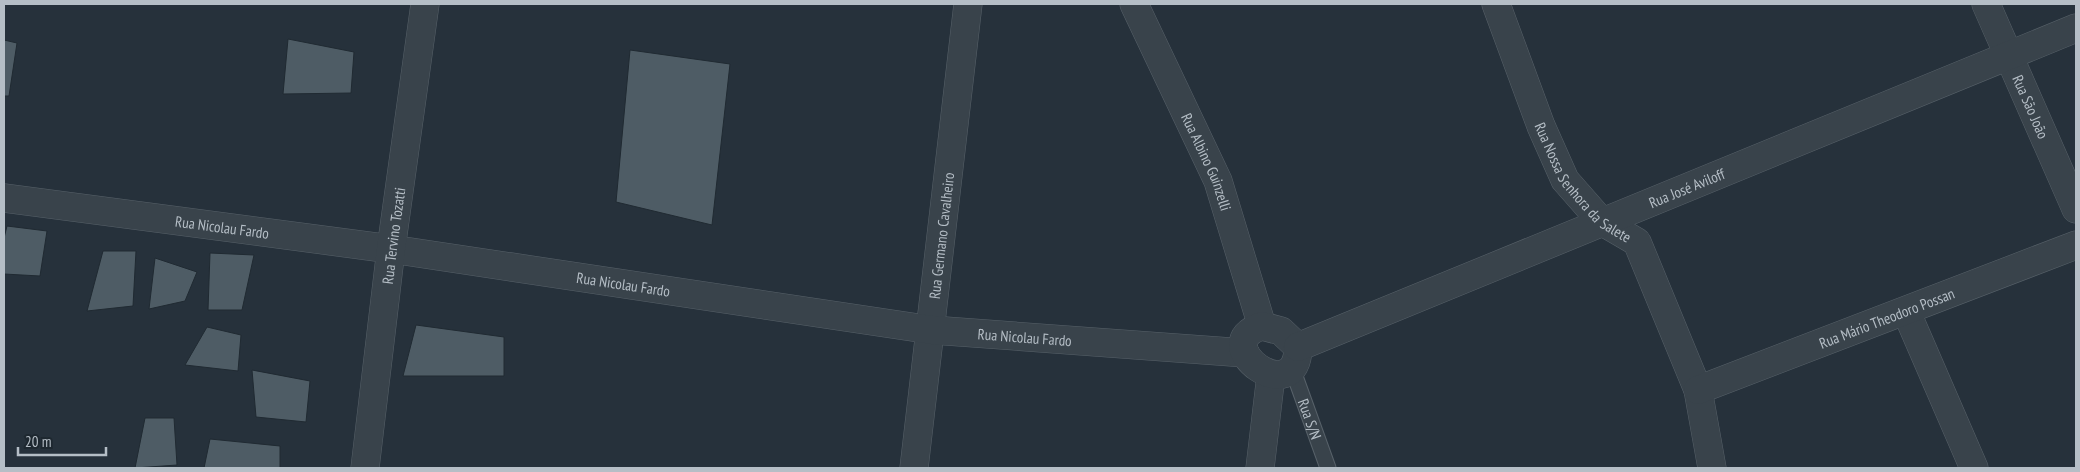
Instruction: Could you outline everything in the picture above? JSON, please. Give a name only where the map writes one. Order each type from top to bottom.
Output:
[{"type":"street","name":"Rua Tervino Tozatti","points":[[365,468],[391,249],[425,4]]},
{"type":"street","name":"Rua Germano Cavalheiro","points":[[914,468],[932,330],[968,4]]},
{"type":"street","name":"Rua Albino Guinzelli","points":[[1134,4],[1218,181],[1262,326]]},
{"type":"street","name":"Rua Nossa Senhora da Salete","points":[[1496,4],[1541,126],[1565,180],[1601,221],[1637,242],[1698,390],[1712,468]]},
{"type":"street","name":"Rua São João","points":[[1986,4],[2076,209]]},
{"type":"street","name":"Rua José Aviloff","points":[[1287,364],[1601,221],[2076,28]]},
{"type":"street","name":"Rua Nicolau Fardo","points":[[4,198],[391,249],[932,330],[1245,352]]},
{"type":"street","name":"Rua Mário Theodoro Possan","points":[[1698,390],[2076,246]]},
{"type":"street","points":[[1906,311],[1974,468]]},
{"type":"street","points":[[1260,468],[1287,364],[1282,331],[1262,326],[1249,332],[1244,343],[1245,352],[1255,367],[1287,364]]},
{"type":"lane","name":"Rua S/N","points":[[1287,364],[1328,468]]},
{"type":"building","points":[[288,39],[354,52],[351,93],[283,94]]},
{"type":"building","points":[[4,40],[17,43],[9,96],[4,96]]},
{"type":"building","points":[[630,50],[730,64],[712,225],[616,202]]},
{"type":"building","points":[[7,226],[47,231],[40,276],[4,274],[4,238]]},
{"type":"building","points":[[103,251],[136,251],[133,306],[87,311]]},
{"type":"building","points":[[210,253],[254,255],[242,310],[208,310]]},
{"type":"building","points":[[155,258],[197,272],[185,301],[149,309]]},
{"type":"building","points":[[416,325],[504,337],[504,376],[403,376]]},
{"type":"building","points":[[207,327],[241,335],[238,371],[185,365]]},
{"type":"building","points":[[252,370],[310,381],[306,422],[256,417]]},
{"type":"building","points":[[145,418],[174,418],[177,465],[135,468]]},
{"type":"building","points":[[210,439],[280,446],[280,468],[204,468]]}]
